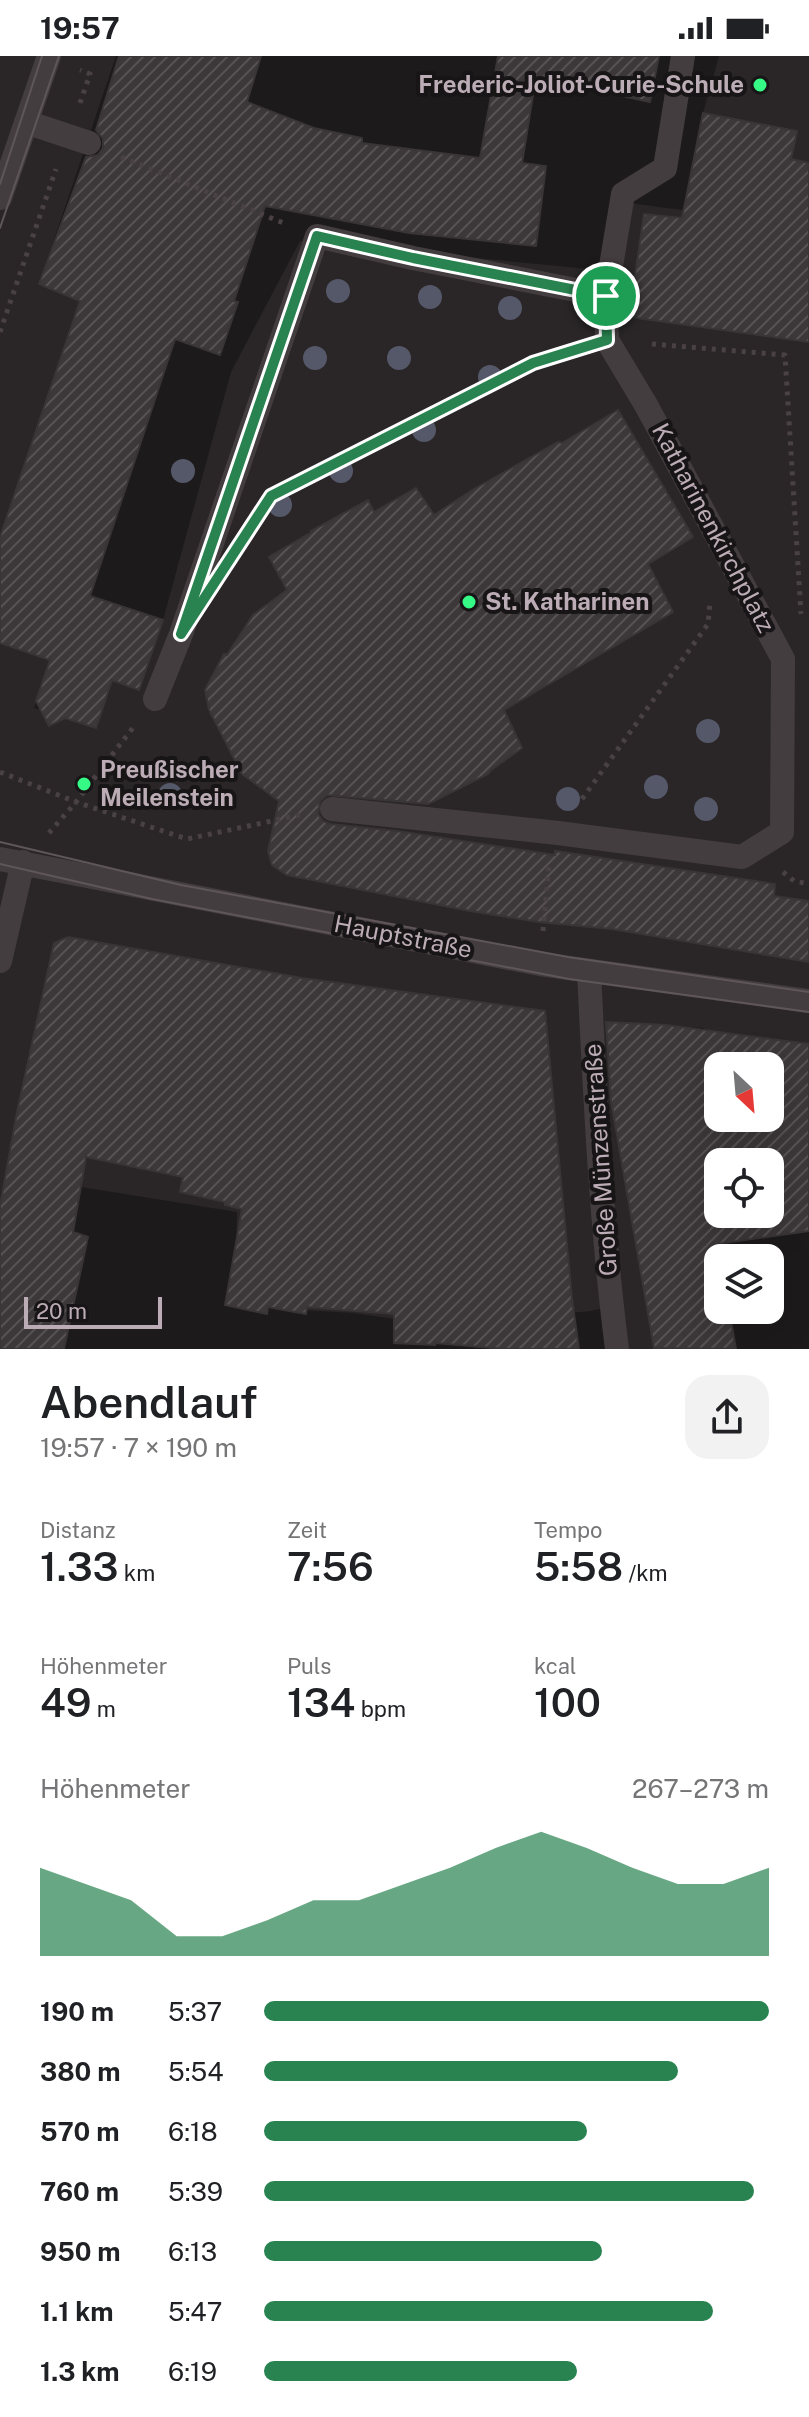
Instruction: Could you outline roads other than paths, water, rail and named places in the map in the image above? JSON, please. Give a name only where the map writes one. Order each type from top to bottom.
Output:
[{"type":"street","name":"Katharinenkirchplatz","points":[[332,809],[742,857],[782,832],[783,659],[646,405],[607,340],[606,296],[623,194],[665,168],[683,56]]},
{"type":"street","points":[[0,198],[48,58]]},
{"type":"street","points":[[26,122],[79,140]]},
{"type":"street","points":[[155,699],[186,619],[317,236],[606,296]]},
{"type":"street","name":"Hauptstraße","points":[[0,850],[11,861],[30,866],[540,964],[809,1001]]},
{"type":"street","points":[[0,959],[11,861]]},
{"type":"street","name":"Große Münzenstraße","points":[[589,971],[596,1121],[617,1349]]},
{"type":"tram line","points":[[0,184],[42,56]]},
{"type":"tram line","points":[[0,228],[59,56]]},
{"type":"tram line","points":[[0,842],[181,885],[568,957],[809,992]]},
{"type":"tram line","points":[[0,864],[152,899],[569,979],[809,1012]]},
{"type":"place","name":"Frederic-Joliot-Curie-Schule","points":[[760,85]]},
{"type":"place","name":"St. Katharinen","points":[[469,602]]},
{"type":"place","name":"Preußischer Meilenstein","points":[[84,784]]}]
